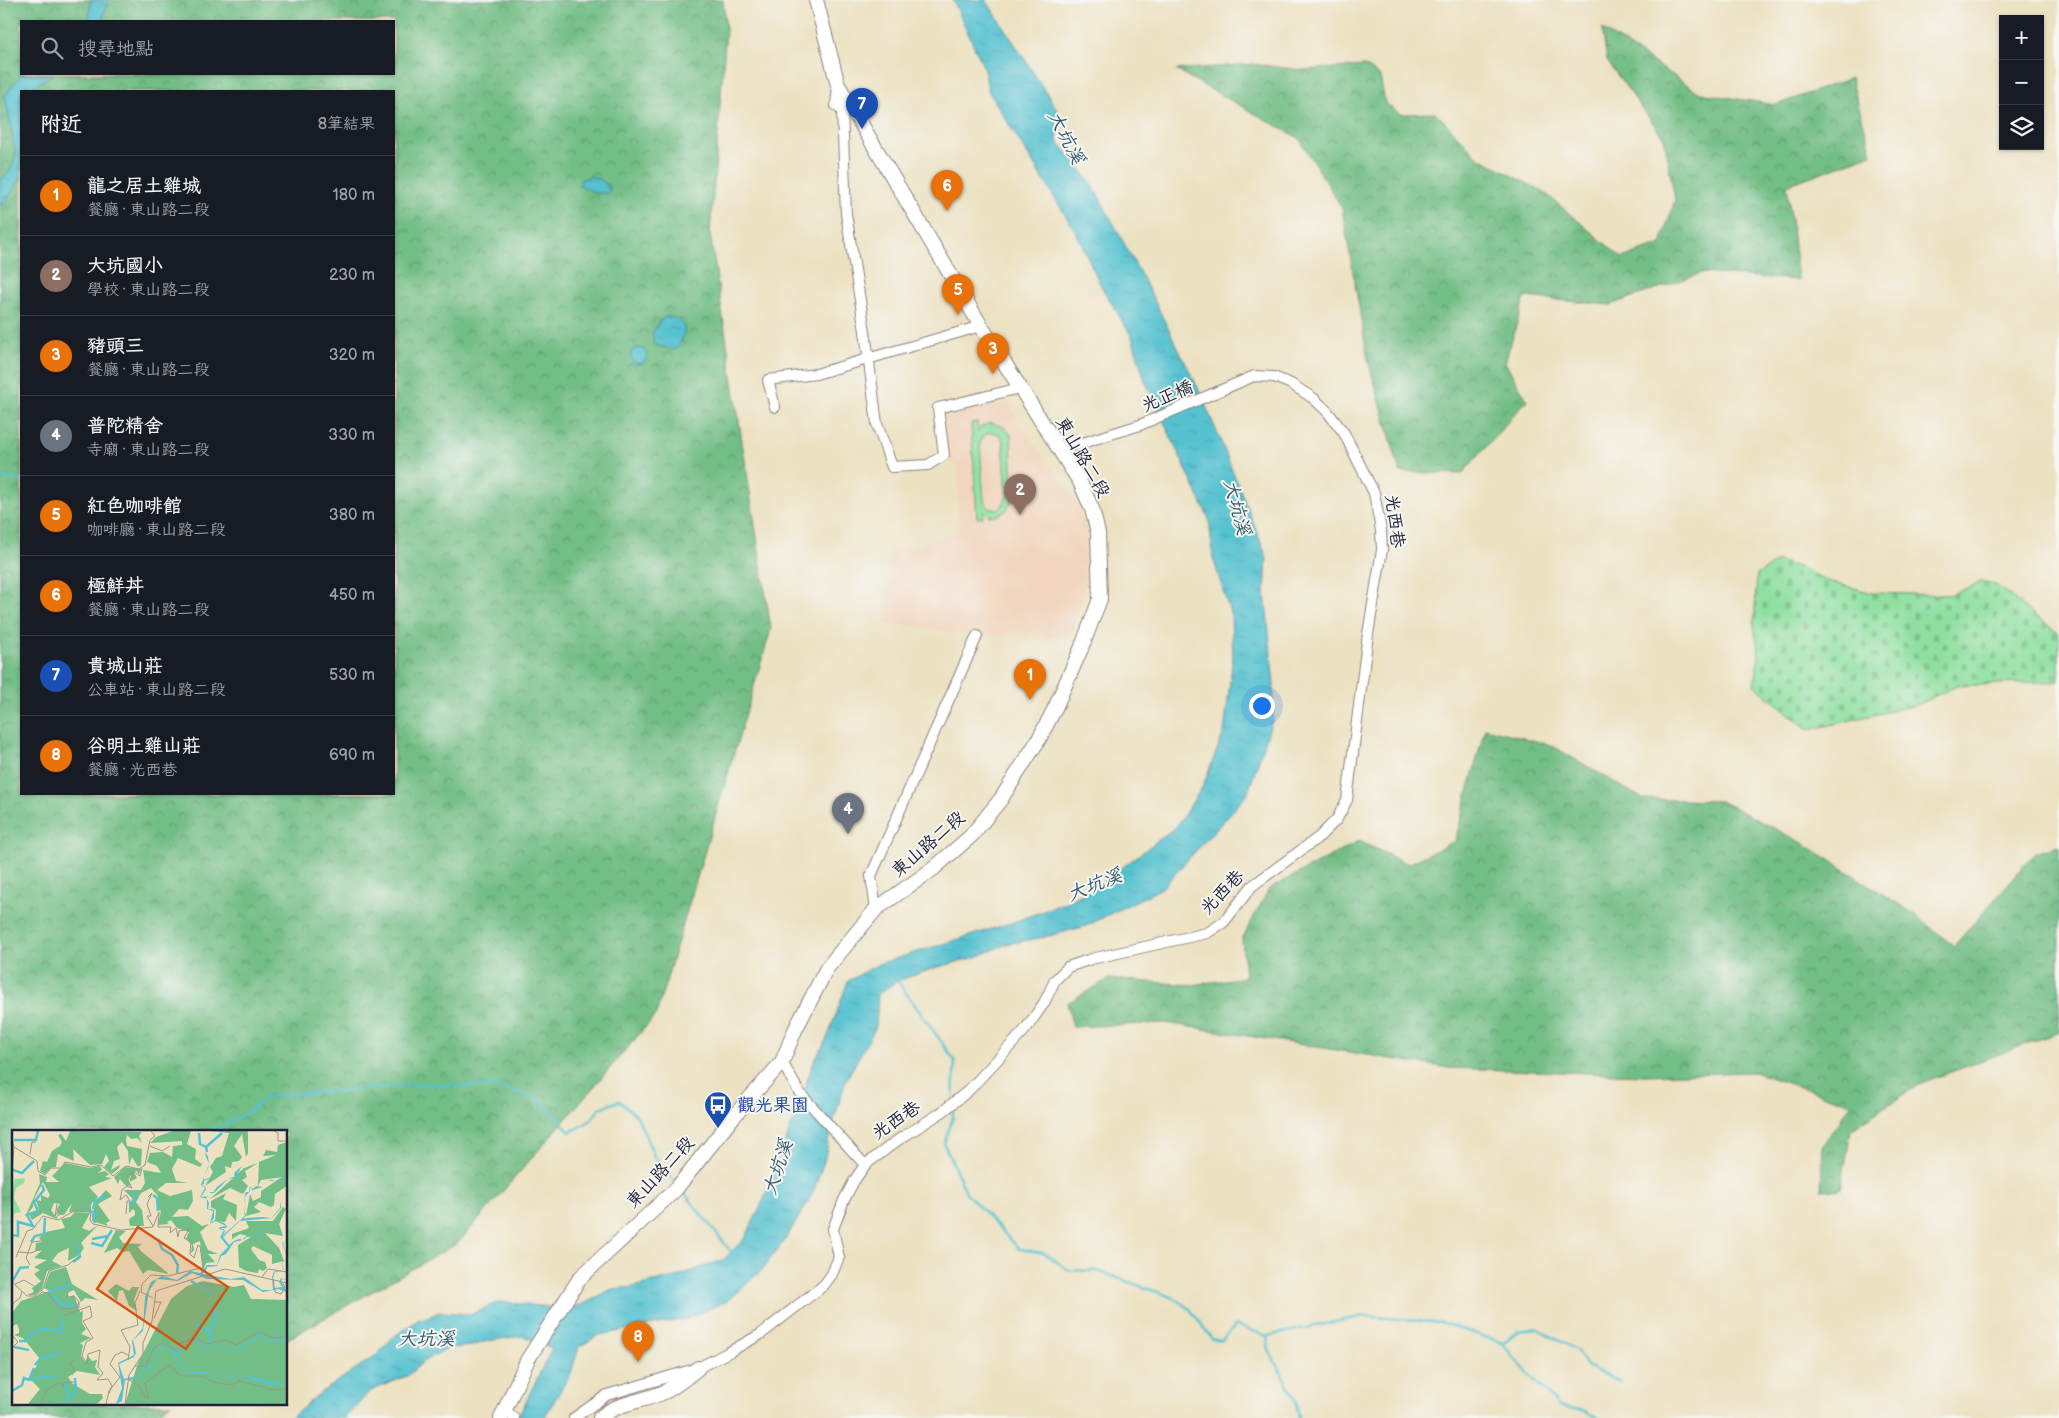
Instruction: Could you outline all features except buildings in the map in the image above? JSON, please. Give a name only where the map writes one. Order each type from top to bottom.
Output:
[{"type":"main road","name":"東山路二段","points":[[507,1416],[528,1358],[580,1278],[676,1189],[734,1116],[782,1062],[795,1030],[827,968],[876,909],[933,869],[970,836],[1000,799],[1039,739],[1055,708],[1082,649],[1100,599],[1098,533],[1092,509],[1080,482],[981,326],[838,84],[816,0]]},
{"type":"main road","name":"光西巷","points":[[600,1418],[608,1411],[662,1394],[680,1384],[698,1368]]},
{"type":"street","points":[[838,84],[836,106],[842,110],[846,214],[865,331],[876,424],[892,467],[928,465],[944,455],[938,408],[1020,388]]},
{"type":"street","points":[[774,407],[768,380],[816,374],[981,326]]},
{"type":"street","name":"光西巷","points":[[574,1418],[607,1395],[698,1368],[761,1334],[824,1285],[832,1274],[839,1257],[833,1229],[844,1200],[865,1165],[898,1140],[942,1112],[968,1091],[1025,1030],[1044,1003],[1055,980],[1068,967],[1091,959],[1207,933],[1224,922],[1252,886],[1319,838],[1337,818],[1347,800],[1368,634],[1382,550],[1374,493],[1344,433],[1327,411],[1302,390],[1274,376],[1254,376],[1207,396]]},
{"type":"street","name":"光正橋","points":[[1060,450],[1140,425],[1207,396]]},
{"type":"street","name":"東山路二段","points":[[876,909],[871,876],[977,636]]},
{"type":"street","points":[[782,1062],[799,1092],[865,1165]]},
{"type":"shaded area","points":[[1007,401],[1018,421],[1077,503],[1085,526],[1089,558],[1087,581],[1071,637],[977,636],[887,623],[890,554],[959,532],[958,467],[944,456],[937,417]]},
{"type":"green space","points":[[0,0],[723,0],[726,30],[710,233],[771,629],[656,1015],[458,1243],[288,1339],[288,1130],[12,1130],[12,1406],[168,1406],[147,1418],[0,1418]]},
{"type":"green space","points":[[1602,29],[1700,93],[1776,105],[1851,78],[1872,154],[1787,185],[1798,280],[1702,273],[1610,305],[1525,297],[1505,362],[1527,400],[1462,474],[1400,472],[1368,360],[1342,208],[1299,138],[1176,70],[1252,64],[1302,70],[1365,66],[1380,76],[1385,103],[1400,114],[1436,113],[1478,157],[1545,193],[1622,258],[1661,244],[1675,200],[1664,138],[1607,61]]},
{"type":"green space","points":[[977,422],[978,432],[981,427],[990,423],[1004,427],[1011,435],[1013,499],[1007,510],[996,516],[989,516],[984,511],[983,517],[977,518],[971,423]],"holes":[[[991,432],[999,434],[1003,441],[1007,496],[1002,506],[998,509],[990,509],[984,501],[980,443],[983,435]]]},
{"type":"green space","points":[[1778,561],[1801,568],[1830,582],[1873,593],[1950,595],[1981,582],[1996,585],[2059,634],[2059,681],[1957,686],[1916,705],[1809,730],[1754,685],[1759,655],[1754,626],[1757,575]]},
{"type":"green space","points":[[1485,728],[1551,745],[1643,799],[1721,801],[1803,843],[1911,912],[1954,946],[2035,853],[2059,846],[2059,1032],[1921,1083],[1851,1130],[1841,1189],[1821,1190],[1823,1144],[1852,1104],[1754,1072],[1645,1075],[1449,1068],[1166,1023],[1073,1027],[1067,1003],[1109,979],[1192,985],[1245,977],[1242,939],[1269,889],[1359,841],[1408,864],[1455,841]]},
{"type":"water","points":[[91,0],[108,0],[102,20],[88,20]]},
{"type":"water","name":"大坑溪","points":[[953,0],[986,0],[1057,109],[1057,140],[1092,184],[1147,286],[1198,388],[1267,558],[1265,592],[1274,684],[1273,718],[1247,795],[1162,888],[1086,926],[1045,937],[1006,944],[977,957],[938,967],[897,981],[878,994],[876,1027],[846,1080],[830,1133],[824,1162],[812,1195],[787,1237],[762,1270],[727,1301],[686,1319],[599,1335],[579,1347],[571,1373],[544,1418],[518,1418],[552,1348],[522,1336],[487,1341],[472,1346],[449,1348],[424,1361],[407,1376],[370,1391],[345,1418],[291,1418],[320,1393],[378,1354],[393,1337],[418,1320],[440,1312],[471,1314],[499,1302],[551,1307],[582,1305],[612,1289],[633,1287],[678,1276],[723,1260],[745,1238],[764,1199],[812,1066],[828,1036],[848,981],[878,964],[1011,923],[1059,905],[1095,888],[1177,826],[1203,786],[1224,732],[1233,656],[1231,616],[1213,558],[1209,519],[1145,381],[1132,337],[1101,286],[1077,234],[989,92],[983,66]]},
{"type":"water","points":[[21,75],[51,75],[34,86],[32,90],[20,90],[20,179],[6,202],[0,205],[0,181],[11,169],[16,155],[5,95]]},
{"type":"water","points":[[591,176],[603,181],[610,189],[609,193],[595,193],[579,184],[581,180]]},
{"type":"water","points":[[666,317],[679,320],[683,324],[684,334],[675,350],[655,345],[652,334],[659,322]]},
{"type":"water","points":[[636,348],[642,348],[647,353],[645,362],[636,364],[631,359],[631,353]]},
{"type":"waterway","points":[[0,477],[20,480]]},
{"type":"waterway","points":[[897,980],[955,1061],[953,1098]]},
{"type":"waterway","points":[[213,1130],[247,1113],[267,1097],[415,1084],[499,1087],[540,1099],[570,1132],[590,1121],[600,1108],[619,1101],[637,1116],[654,1156],[675,1182]]},
{"type":"waterway","points":[[953,1106],[953,1117],[944,1144],[967,1194],[1019,1249],[1044,1253],[1069,1270],[1097,1271],[1172,1297],[1190,1309],[1212,1339],[1221,1341],[1236,1325],[1267,1336],[1364,1316],[1443,1323],[1503,1343],[1513,1357],[1559,1406],[1585,1411],[1597,1418]]},
{"type":"waterway","points":[[682,1190],[733,1254]]},
{"type":"waterway","points":[[1503,1343],[1518,1331],[1536,1328],[1575,1349],[1588,1367],[1620,1382]]},
{"type":"waterway","points":[[1267,1336],[1269,1350],[1296,1401],[1299,1418]]},
{"type":"place","name":"貴城山莊","points":[[862,129]]},
{"type":"place","name":"極鮮丼","points":[[947,211]]},
{"type":"place","name":"紅色咖啡館","points":[[958,315]]},
{"type":"place","name":"豬頭三","points":[[993,374]]},
{"type":"place","name":"大坑國小","points":[[1020,515]]},
{"type":"place","name":"龍之居土雞城","points":[[1030,700]]},
{"type":"place","name":"普陀精舍","points":[[848,834]]},
{"type":"place","name":"觀光果園","points":[[718,1129]]},
{"type":"place","name":"谷明土雞山莊","points":[[638,1362]]}]
